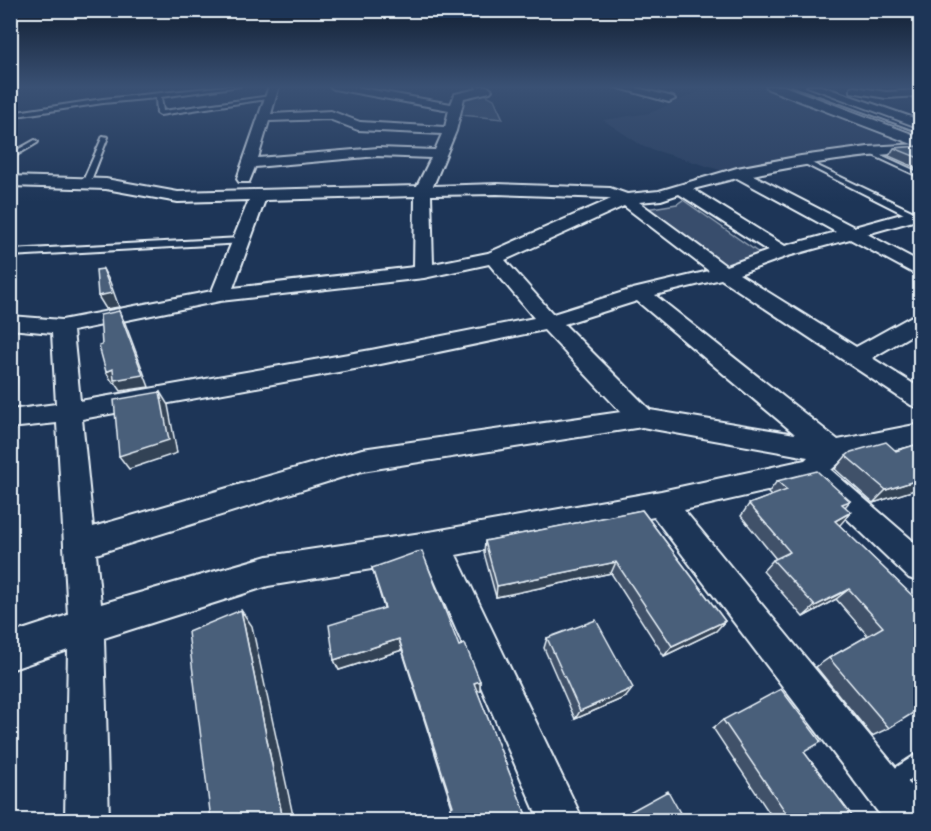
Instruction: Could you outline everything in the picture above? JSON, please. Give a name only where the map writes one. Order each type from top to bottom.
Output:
[{"type":"street","points":[[239,196],[261,125]]},
{"type":"street","points":[[354,125],[450,131]]},
{"type":"street","points":[[424,272],[423,191],[452,125]]},
{"type":"street","points":[[875,125],[921,142]]},
{"type":"street","points":[[10,322],[62,327],[220,295],[424,272],[493,258],[625,199],[661,195],[737,172],[801,160],[921,147]]},
{"type":"street","points":[[249,163],[378,152],[440,154]]},
{"type":"street","points":[[737,172],[921,269]]},
{"type":"street","points":[[10,181],[106,184],[178,197],[497,189],[610,194],[625,199],[723,273],[921,399]]},
{"type":"street","points":[[682,189],[782,252]]},
{"type":"street","points":[[220,295],[259,195]]},
{"type":"street","points":[[10,419],[69,412],[371,358],[549,322],[640,293],[723,273],[782,252],[850,232],[918,215]]},
{"type":"street","points":[[493,258],[549,322],[642,418]]},
{"type":"street","points":[[640,293],[823,460],[921,567]]},
{"type":"street","points":[[855,357],[921,321]]},
{"type":"street","points":[[62,327],[86,626],[87,820]]},
{"type":"street","points":[[80,545],[362,459],[642,418],[823,460]]},
{"type":"street","points":[[10,652],[86,626],[268,571],[435,545],[661,503],[921,434]]},
{"type":"street","points":[[661,503],[911,820]]},
{"type":"street","points":[[435,545],[561,820]]},
{"type":"lane","points":[[86,183],[105,137]]},
{"type":"lane","points":[[10,157],[35,142]]},
{"type":"lane","points":[[868,151],[921,175]]},
{"type":"lane","points":[[801,160],[918,215]]},
{"type":"lane","points":[[10,254],[241,241]]},
{"type":"lane","points":[[885,787],[921,762]]},
{"type":"shaded area","points":[[610,125],[861,125],[909,144],[854,149],[723,171],[644,147]]},
{"type":"shaded area","points":[[683,200],[772,262],[732,272],[646,209],[677,204]]},
{"type":"building","points":[[921,146],[921,159],[894,148]]},
{"type":"building","points":[[103,269],[112,293],[98,296],[96,270]]},
{"type":"building","points":[[119,311],[143,375],[114,380],[113,369],[106,372],[99,346],[102,345],[100,315]]},
{"type":"building","points":[[160,392],[169,440],[119,456],[114,400]]},
{"type":"building","points":[[886,442],[896,451],[921,443],[921,479],[886,490],[846,456],[851,452]]},
{"type":"building","points":[[817,471],[850,501],[842,504],[851,512],[835,521],[921,604],[921,708],[889,728],[829,658],[883,627],[849,589],[815,606],[773,560],[790,552],[749,504],[787,490],[777,481]]},
{"type":"building","points":[[642,510],[725,621],[672,646],[616,562],[497,586],[485,541]]},
{"type":"building","points":[[422,551],[459,646],[465,644],[480,681],[474,683],[528,820],[453,820],[450,808],[453,806],[399,639],[334,660],[329,625],[385,608],[372,568]]},
{"type":"building","points":[[241,610],[283,820],[211,820],[188,632]]},
{"type":"building","points":[[596,620],[633,688],[580,711],[547,638]]},
{"type":"building","points":[[781,689],[821,742],[804,752],[855,820],[791,820],[723,720]]},
{"type":"building","points":[[668,791],[684,820],[615,820]]},
{"type":"railway","points":[[897,125],[920,133]]}]
